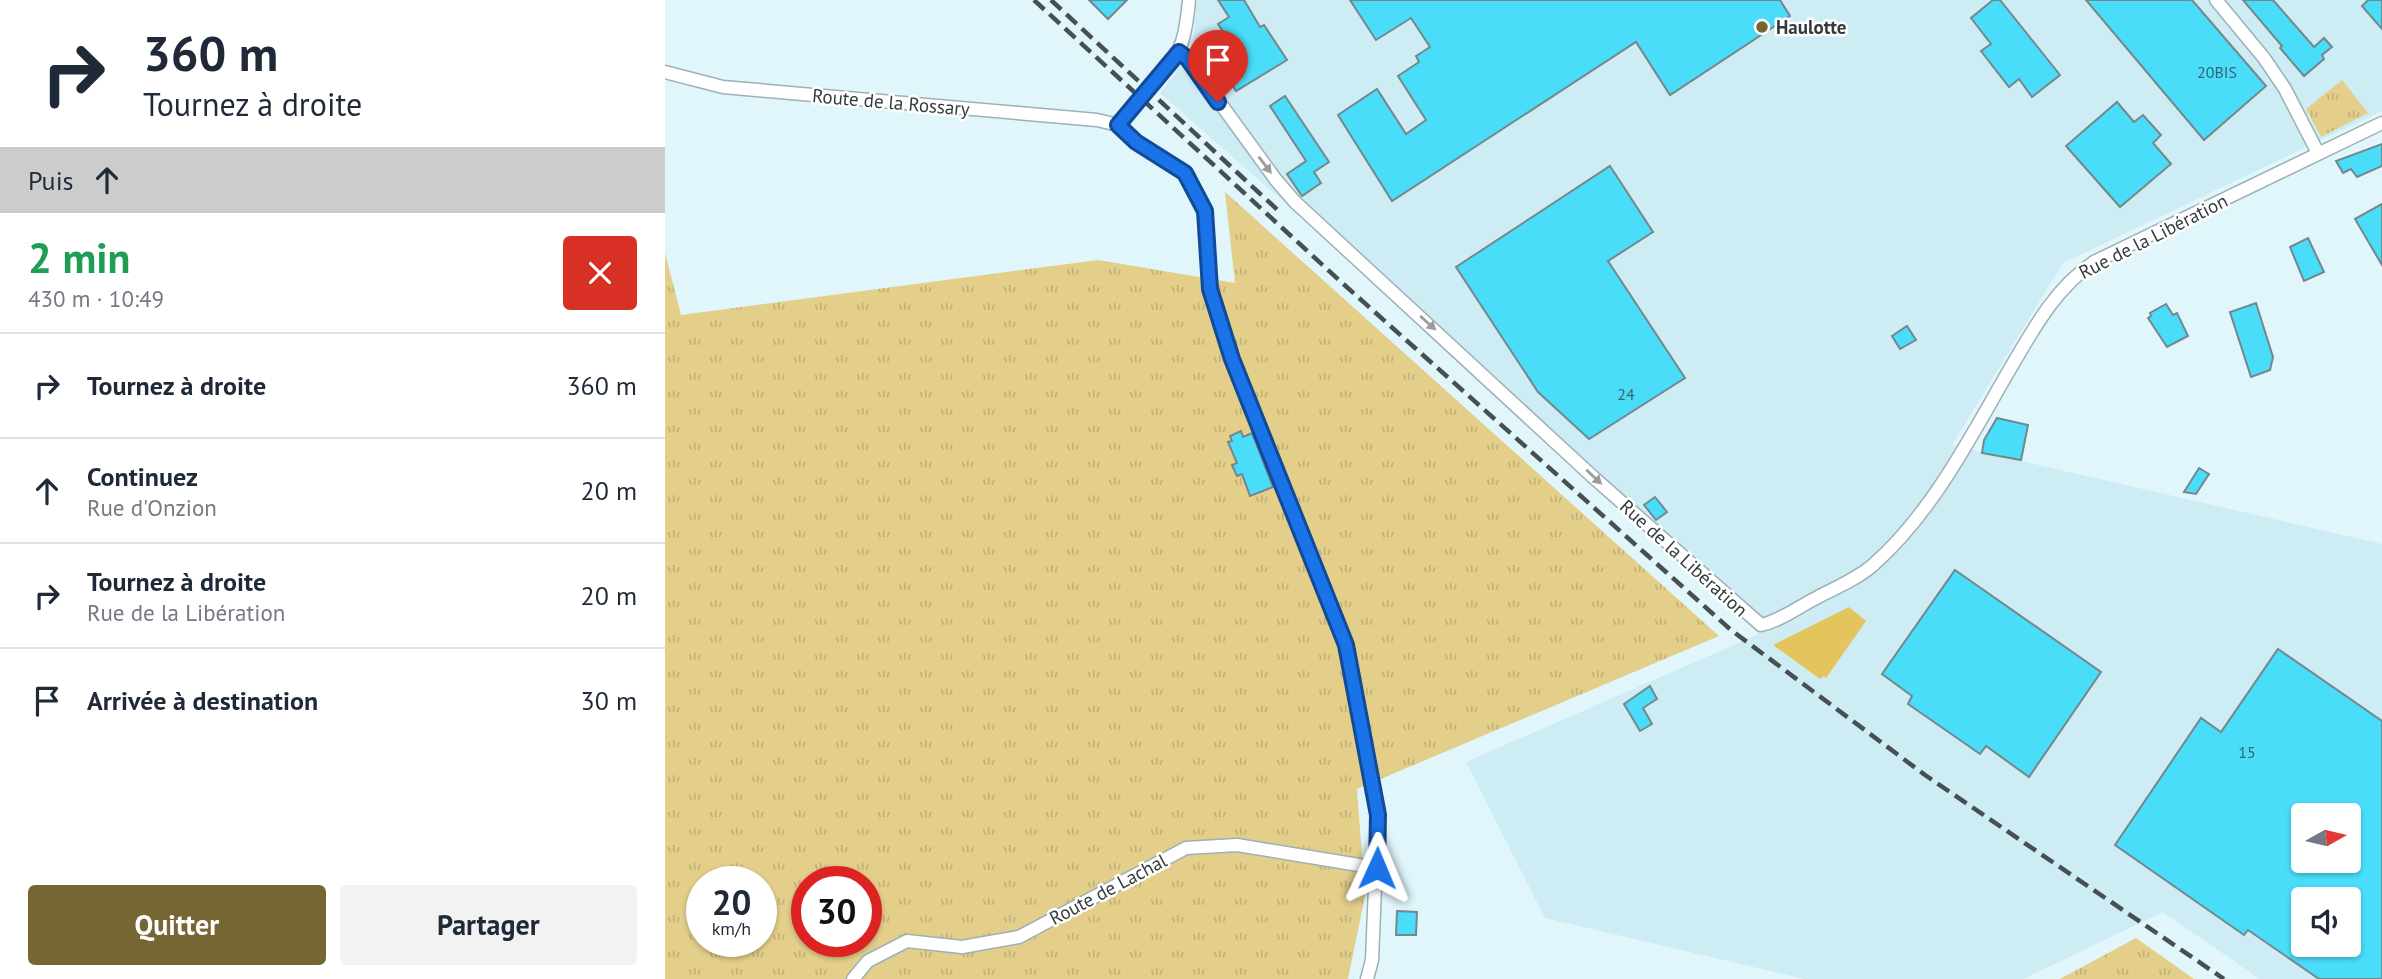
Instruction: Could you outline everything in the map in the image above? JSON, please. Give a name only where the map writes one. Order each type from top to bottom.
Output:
[{"type":"street","points":[[1189,0],[1185,36],[1179,52],[1118,125],[1136,142],[1185,173],[1205,211],[1210,289],[1232,359],[1346,645],[1378,815],[1372,960],[1367,979]]},
{"type":"street","points":[[2216,0],[2279,78],[2318,153]]},
{"type":"street","name":"Rue de la Libération","points":[[1179,52],[1188,59],[1295,202],[1593,477],[1761,625],[1856,578],[1887,551],[1913,521],[1973,435],[2037,323],[2059,291],[2075,275],[2094,262],[2382,123]]},
{"type":"street","name":"Route de la Rossary","points":[[665,72],[723,87],[1097,120],[1118,125]]},
{"type":"street","name":"Route de Lachal","points":[[853,979],[868,961],[907,941],[962,947],[1019,937],[1186,848],[1237,845],[1377,868]]},
{"type":"shaded area","points":[[1197,0],[2382,0],[2382,111],[2063,263],[1952,445],[2382,544],[2382,979],[2260,979],[2163,912],[2023,979],[1805,979],[1545,918],[1466,762],[1759,634],[1293,210],[1160,93],[1192,51]]},
{"type":"shaded area","points":[[1849,607],[1866,621],[1826,678],[1823,676],[1820,679],[1773,645]]},
{"type":"green space","points":[[2342,80],[2368,113],[2321,137],[2306,109]]},
{"type":"green space","points":[[1225,192],[1719,636],[1357,789],[1365,896],[1348,979],[665,979],[665,253],[681,315],[1098,260],[1235,283]]},
{"type":"green space","points":[[2136,938],[2194,979],[2060,979]]},
{"type":"building","points":[[1089,0],[1127,0],[1108,19]]},
{"type":"building","points":[[1218,0],[1244,0],[1260,27],[1264,25],[1287,60],[1236,91],[1215,56],[1232,45],[1218,24],[1229,17]]},
{"type":"building","points":[[1350,0],[1780,0],[1790,16],[1670,95],[1636,42],[1392,201],[1338,115],[1377,89],[1406,134],[1426,120],[1398,76],[1419,62],[1416,56],[1430,47],[1411,18],[1376,40]]},
{"type":"building","points":[[1993,0],[2000,0],[2060,75],[2032,97],[2019,79],[2009,87],[1981,51],[1991,44],[1971,18]]},
{"type":"building","points":[[2086,0],[2192,0],[2266,86],[2204,140]]},
{"type":"building","points":[[2243,0],[2273,0],[2314,47],[2324,38],[2332,47],[2322,55],[2324,59],[2304,76]]},
{"type":"building","points":[[2368,0],[2382,0],[2382,29],[2362,6]]},
{"type":"building","points":[[1285,96],[1329,162],[1314,172],[1321,183],[1302,196],[1287,174],[1306,161],[1270,106]]},
{"type":"building","points":[[2117,102],[2134,122],[2143,115],[2161,135],[2153,143],[2171,164],[2120,207],[2066,146]]},
{"type":"building","points":[[2382,144],[2382,166],[2357,177],[2351,169],[2343,173],[2336,161]]},
{"type":"building","points":[[1610,166],[1653,232],[1608,261],[1685,378],[1589,439],[1538,392],[1456,267]]},
{"type":"building","points":[[2382,204],[2382,265],[2355,219]]},
{"type":"building","points":[[2308,238],[2324,272],[2304,281],[2290,247]]},
{"type":"building","points":[[2256,303],[2273,357],[2270,370],[2251,377],[2230,312]]},
{"type":"building","points":[[2166,304],[2173,315],[2177,313],[2188,336],[2167,347],[2148,318],[2150,313]]},
{"type":"building","points":[[1907,326],[1916,340],[1900,349],[1892,336]]},
{"type":"building","points":[[1997,418],[2028,425],[2021,460],[1982,453],[1984,440]]},
{"type":"building","points":[[1241,431],[1243,437],[1252,433],[1273,487],[1250,496],[1242,474],[1237,476],[1232,465],[1237,463],[1228,442],[1232,441],[1230,436]]},
{"type":"building","points":[[2199,468],[2209,474],[2196,494],[2184,492]]},
{"type":"building","points":[[1655,497],[1667,512],[1656,520],[1644,505]]},
{"type":"building","points":[[1955,570],[2101,672],[2029,777],[1986,746],[1980,754],[1908,704],[1912,696],[1882,674]]},
{"type":"building","points":[[2278,649],[2382,721],[2382,979],[2319,979],[2248,930],[2244,935],[2115,845],[2201,718],[2221,732]]},
{"type":"building","points":[[1650,686],[1657,699],[1643,708],[1652,724],[1640,731],[1624,704]]},
{"type":"building","points":[[1397,911],[1417,912],[1416,935],[1396,935]]},
{"type":"railway","points":[[1034,0],[1340,281],[1731,630],[1925,775],[2224,979]]},
{"type":"railway","points":[[1051,0],[1282,214]]},
{"type":"place","name":"Haulotte","points":[[1762,27]]},
{"type":"route","points":[[1218,102],[1188,59],[1179,52],[1118,125],[1136,142],[1185,173],[1205,211],[1210,289],[1232,359],[1346,645],[1378,815],[1377,868]]}]
